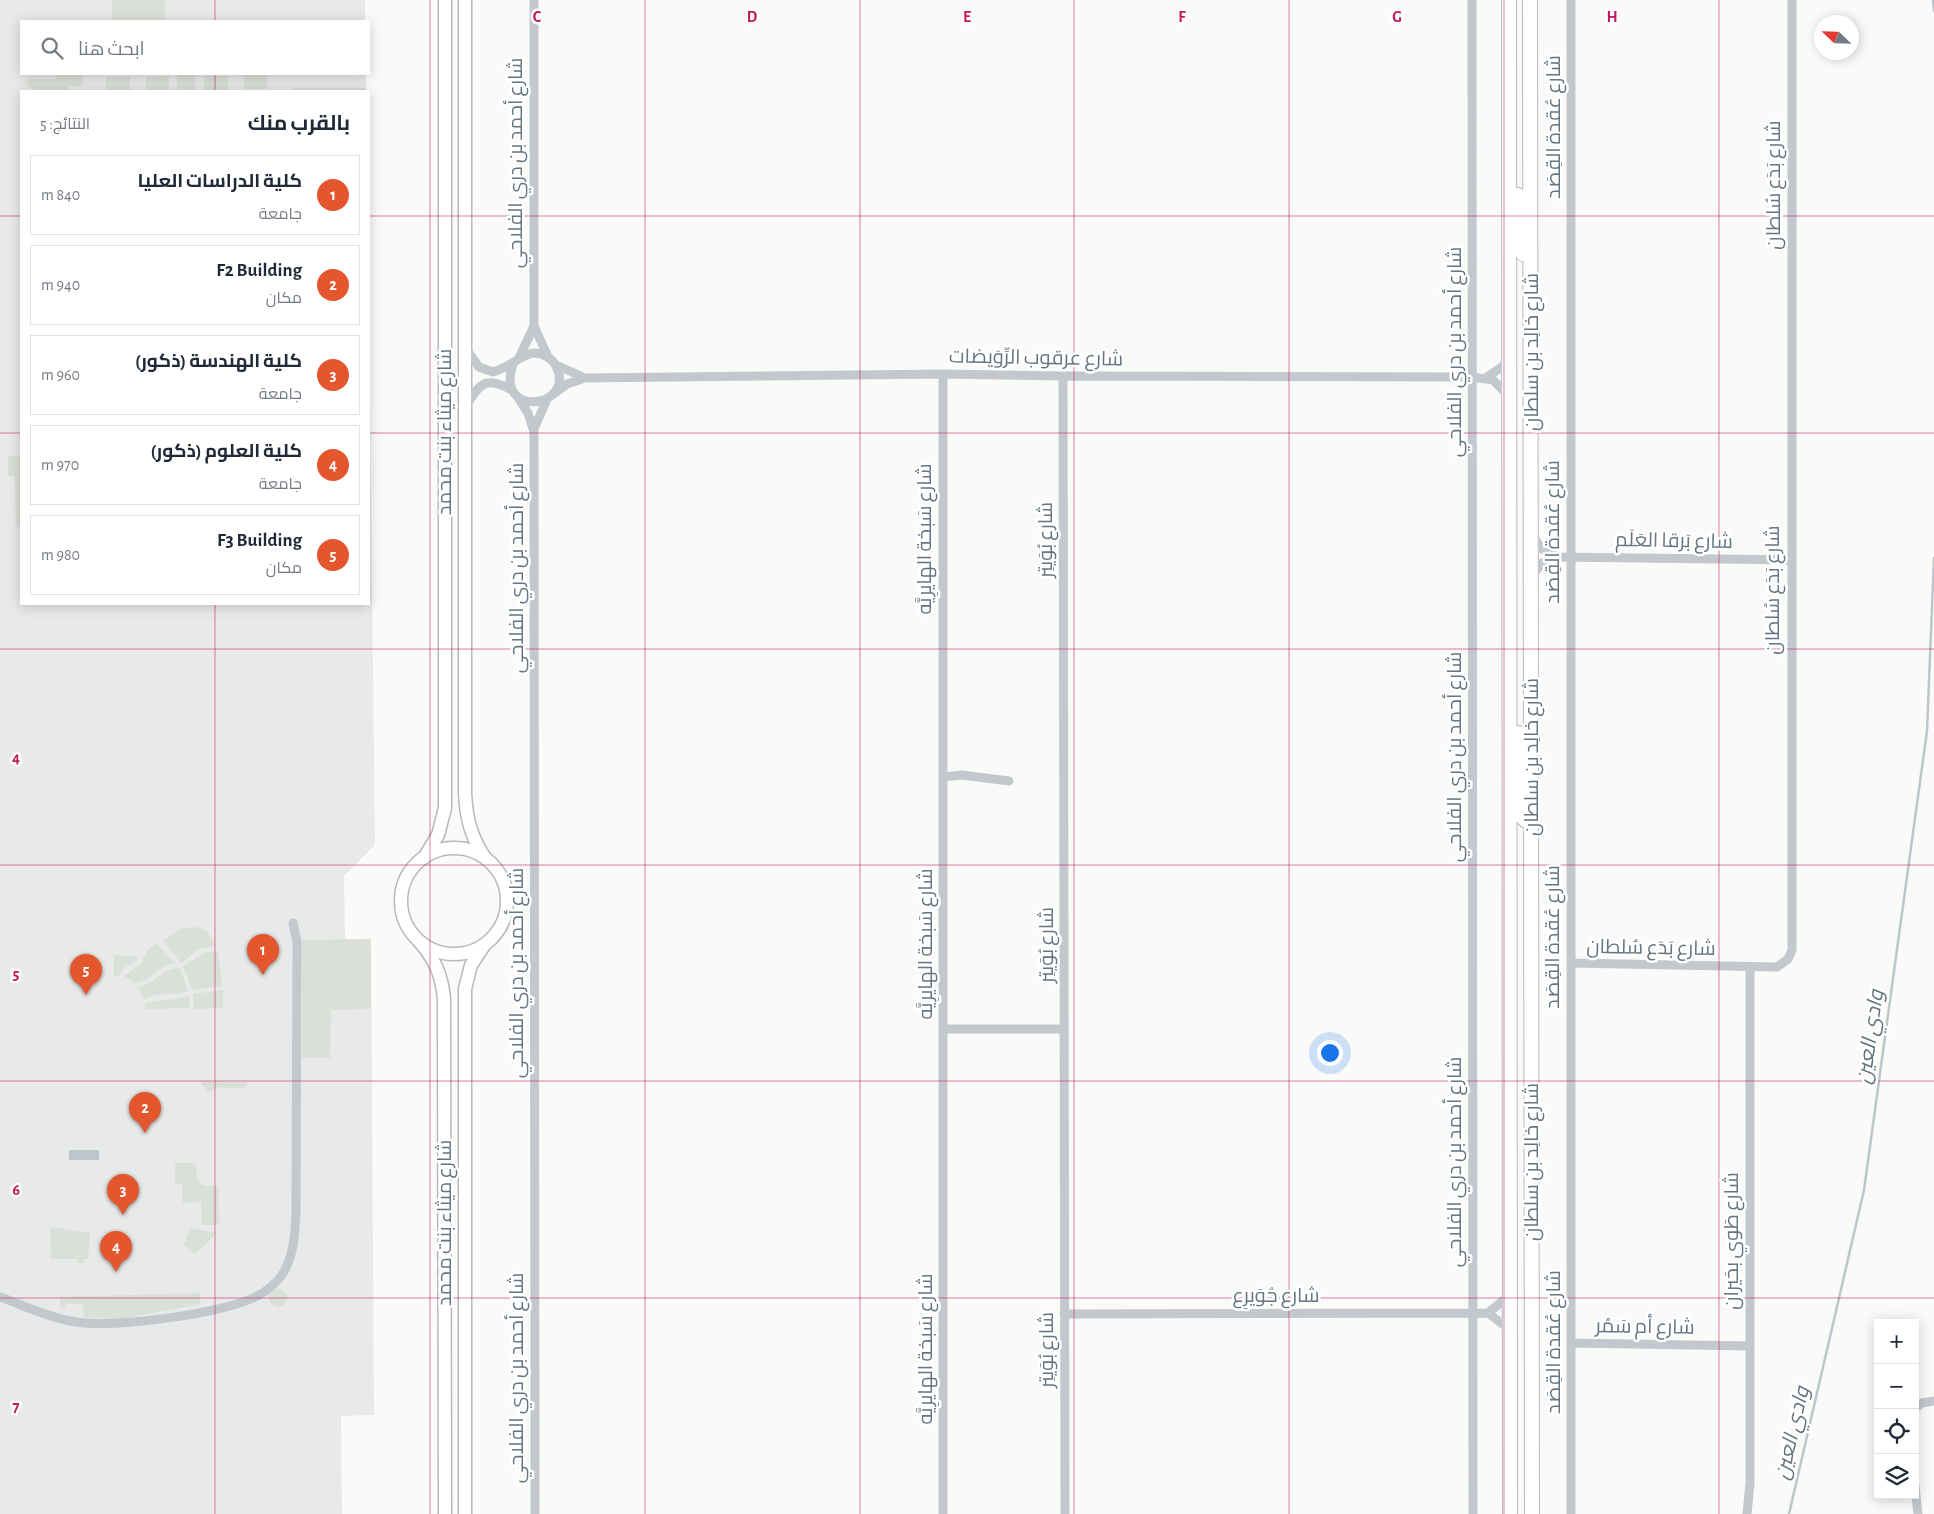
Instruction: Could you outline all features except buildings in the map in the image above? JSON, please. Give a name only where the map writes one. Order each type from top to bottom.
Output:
[{"type":"main road","name":"شارع ميثاء بنت محمد","points":[[424,858],[438,835],[445,808],[445,0]]},
{"type":"main road","name":"شارع ميثاء بنت محمد","points":[[465,0],[466,807],[471,834],[485,858]]},
{"type":"main road","name":"شارع خالِد بن سلطان","points":[[1509,0],[1510,1514]]},
{"type":"main road","name":"شارع خالِد بن سلطان","points":[[1530,0],[1533,822],[1532,1514]]},
{"type":"main road","points":[[1509,194],[1518,195],[1521,200],[1525,298],[1532,327]]},
{"type":"main road","points":[[1510,692],[1516,706],[1519,722],[1521,816],[1526,821],[1533,822]]},
{"type":"main road","points":[[450,849],[468,850],[485,858],[501,877],[507,901],[501,925],[485,944],[468,952],[450,954],[433,950],[418,940],[404,919],[402,894],[407,877],[424,858],[450,849]]},
{"type":"main road","name":"شارع ميثاء بنت محمد","points":[[418,940],[427,949],[437,966],[443,985],[444,999],[445,1514]]},
{"type":"main road","name":"شارع ميثاء بنت محمد","points":[[465,1514],[465,989],[471,964],[485,944]]},
{"type":"street","name":"شارع أحمد بن دري الفلاحي","points":[[534,0],[534,326],[548,357]]},
{"type":"street","name":"شارع أحمد بن دري الفلاحي","points":[[1472,0],[1473,1514]]},
{"type":"street","name":"شارع عُقدة القِصَد","points":[[1571,0],[1571,1514]]},
{"type":"street","name":"شارع بَدَع سُلطان","points":[[1571,964],[1777,967],[1788,958],[1792,945],[1790,560],[1792,0]]},
{"type":"street","name":"شارع أحمد بن دري الفلاحي","points":[[516,361],[534,326]]},
{"type":"street","points":[[465,348],[474,362],[485,371],[492,372],[534,353],[548,357],[556,365],[559,381],[550,397],[532,403],[498,383],[485,383],[475,391],[465,408]]},
{"type":"street","points":[[1510,358],[1502,367],[1487,377],[1498,383],[1510,397]]},
{"type":"street","points":[[515,393],[510,374],[516,361]]},
{"type":"street","name":"شارع عرقوب الرِّوَيضات","points":[[556,365],[585,378]]},
{"type":"street","name":"شارع عرقوب الرِّوَيضات","points":[[550,397],[567,384],[585,378],[943,374],[1487,377]]},
{"type":"street","name":"شارع سَبخة الهايرِيَّه","points":[[943,374],[943,1514]]},
{"type":"street","name":"شارع بُوَيتِر","points":[[1063,376],[1065,1514]]},
{"type":"street","name":"شارع أحمد بن دري الفلاحي","points":[[515,393],[528,413],[534,432],[535,1514]]},
{"type":"street","name":"شارع أحمد بن دري الفلاحي","points":[[534,432],[550,397]]},
{"type":"street","points":[[1532,535],[1542,549],[1557,557]]},
{"type":"street","points":[[1532,576],[1542,563],[1557,557]]},
{"type":"street","name":"شارع بَرقا العَلَم","points":[[1557,557],[1790,560]]},
{"type":"street","points":[[943,777],[962,775],[1009,781]]},
{"type":"street","points":[[0,1298],[76,1322],[124,1323],[204,1311],[240,1303],[260,1295],[281,1276],[290,1258],[295,1239],[296,1213],[297,942],[293,923]]},
{"type":"street","name":"شارع طَوي بحَيران","points":[[1746,1514],[1750,1483],[1750,968]]},
{"type":"street","points":[[943,1029],[1064,1029]]},
{"type":"street","points":[[1510,1295],[1488,1313],[1510,1329]]},
{"type":"street","name":"شارع جُوَيرِع","points":[[1064,1314],[1488,1313]]},
{"type":"street","name":"شارع أم سَمُر","points":[[1571,1343],[1749,1346]]},
{"type":"street","points":[[1919,1405],[1934,1401]]},
{"type":"street","points":[[1916,1499],[1918,1514]]},
{"type":"shaded area","points":[[0,0],[365,0],[365,20],[20,20],[20,75],[366,75],[366,90],[20,90],[20,605],[370,605],[370,405],[375,845],[344,876],[345,939],[371,939],[374,1415],[341,1416],[342,1514],[0,1514]]},
{"type":"shaded area","points":[[112,0],[165,0],[165,20],[112,20]]},
{"type":"shaded area","points":[[56,75],[83,75],[82,87],[69,86],[69,90],[34,90],[27,85],[28,79],[56,79]]},
{"type":"shaded area","points":[[177,75],[195,75],[195,90],[177,90]]},
{"type":"shaded area","points":[[244,75],[267,75],[267,89],[244,89]]},
{"type":"shaded area","points":[[169,76],[169,90],[146,90],[146,77]]},
{"type":"shaded area","points":[[204,76],[228,76],[228,90],[204,90]]},
{"type":"shaded area","points":[[106,77],[130,77],[130,90],[106,90]]},
{"type":"shaded area","points":[[293,88],[366,88],[366,90],[293,90]]},
{"type":"shaded area","points":[[8,456],[20,456],[20,525],[16,528],[15,476],[8,476]]},
{"type":"shaded area","points":[[195,927],[206,930],[217,946],[200,948],[181,963],[163,941],[180,929]]},
{"type":"shaded area","points":[[371,939],[371,1009],[331,1010],[330,1058],[302,1058],[302,940]]},
{"type":"shaded area","points":[[156,943],[176,963],[164,966],[141,982],[135,983],[124,976],[141,964],[147,951]]},
{"type":"shaded area","points":[[218,951],[222,986],[192,990],[183,966],[204,953]]},
{"type":"shaded area","points":[[114,955],[137,957],[137,960],[124,968],[119,976],[114,976]]},
{"type":"shaded area","points":[[180,968],[188,991],[177,994],[156,995],[144,999],[138,987],[151,982],[169,970]]},
{"type":"shaded area","points":[[223,990],[223,1008],[194,1009],[193,994]]},
{"type":"shaded area","points":[[189,995],[190,1008],[145,1009],[145,1004]]},
{"type":"shaded area","points":[[200,1081],[246,1082],[248,1084],[244,1088],[218,1088],[208,1092]]},
{"type":"shaded area","points":[[69,1150],[99,1150],[99,1160],[69,1160]]},
{"type":"shaded area","points":[[175,1163],[195,1163],[198,1182],[204,1186],[218,1186],[219,1225],[202,1225],[201,1202],[183,1203],[182,1184],[175,1184]]},
{"type":"shaded area","points":[[50,1227],[90,1233],[88,1259],[84,1259],[84,1263],[78,1263],[78,1259],[51,1259]]},
{"type":"shaded area","points":[[190,1228],[217,1233],[195,1254],[184,1245]]},
{"type":"shaded area","points":[[274,1289],[282,1289],[287,1294],[285,1305],[274,1307],[269,1302],[269,1294]]},
{"type":"shaded area","points":[[200,1293],[200,1304],[121,1319],[84,1317],[83,1304],[65,1304],[65,1308],[60,1308],[60,1297]]},
{"type":"waterway","name":"وادي العين","points":[[1933,0],[1934,11]]},
{"type":"waterway","name":"وادي العين","points":[[1789,1514],[1864,1190],[1927,731],[1934,558]]},
{"type":"place","name":"كلية الدراسات العليا","points":[[263,975]]},
{"type":"place","name":"F3 Building","points":[[86,995]]},
{"type":"place","name":"F2 Building","points":[[145,1133]]},
{"type":"place","name":"كلية الهندسة (ذكور)","points":[[123,1215]]},
{"type":"place","name":"كلية العلوم (ذكور)","points":[[116,1272]]}]
